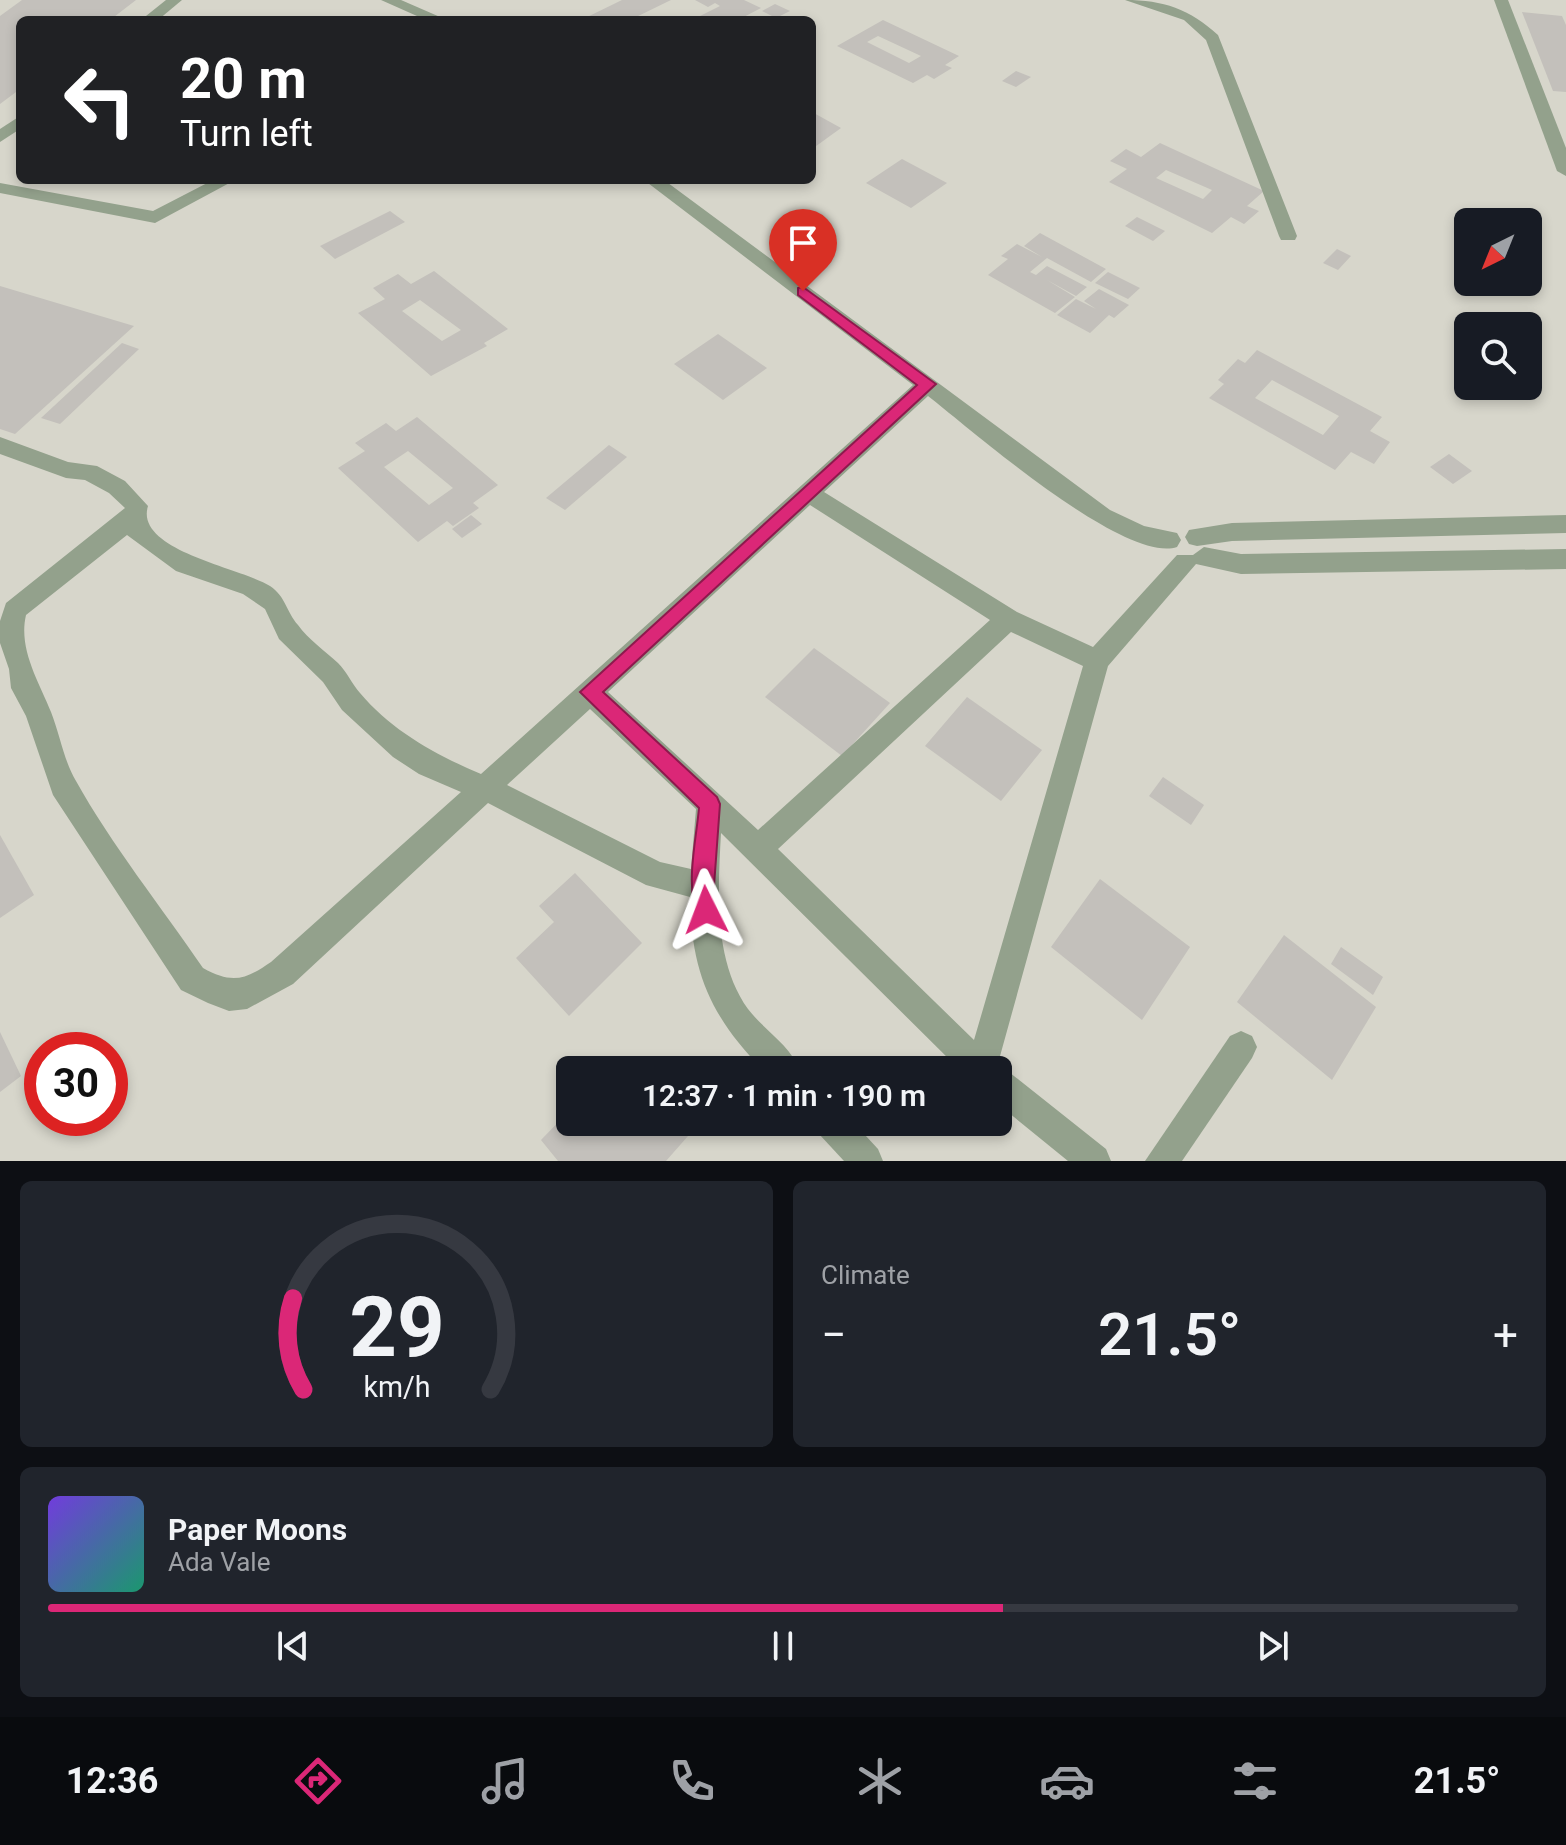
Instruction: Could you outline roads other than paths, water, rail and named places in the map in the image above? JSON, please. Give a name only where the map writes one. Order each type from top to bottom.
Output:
[{"type":"street","points":[[154,16],[175,0]]},
{"type":"street","points":[[388,0],[409,2],[432,16]]},
{"type":"street","points":[[1132,0],[1189,17],[1213,38],[1288,236]]},
{"type":"street","points":[[1501,0],[1566,171]]},
{"type":"street","points":[[0,137],[16,124]]},
{"type":"street","points":[[0,188],[155,217],[218,184]]},
{"type":"street","points":[[658,184],[1102,516],[1140,535],[1169,540],[1176,534],[1195,552],[1241,564],[1566,559]]},
{"type":"street","points":[[0,445],[66,470],[89,472],[117,487],[137,506],[133,518],[15,610],[9,634],[22,669],[24,688],[38,712],[63,786],[192,979],[225,998],[250,995],[282,973],[928,384]]},
{"type":"street","points":[[808,493],[1008,619],[1097,661]]},
{"type":"street","points":[[133,518],[137,532],[184,564],[252,587],[274,602],[288,632],[332,674],[351,702],[402,748],[429,765],[656,875],[703,886]]},
{"type":"street","points":[[985,1056],[1097,661],[1195,552],[1232,532],[1566,524]]},
{"type":"street","points":[[758,849],[1008,619]]},
{"type":"street","points":[[590,692],[758,849],[967,1056]]},
{"type":"street","points":[[710,804],[703,886],[713,959],[731,1011],[771,1056]]},
{"type":"street","points":[[1162,1161],[1241,1047]]},
{"type":"street","points":[[1012,1094],[1094,1161]]},
{"type":"street","points":[[844,1136],[866,1161]]}]
